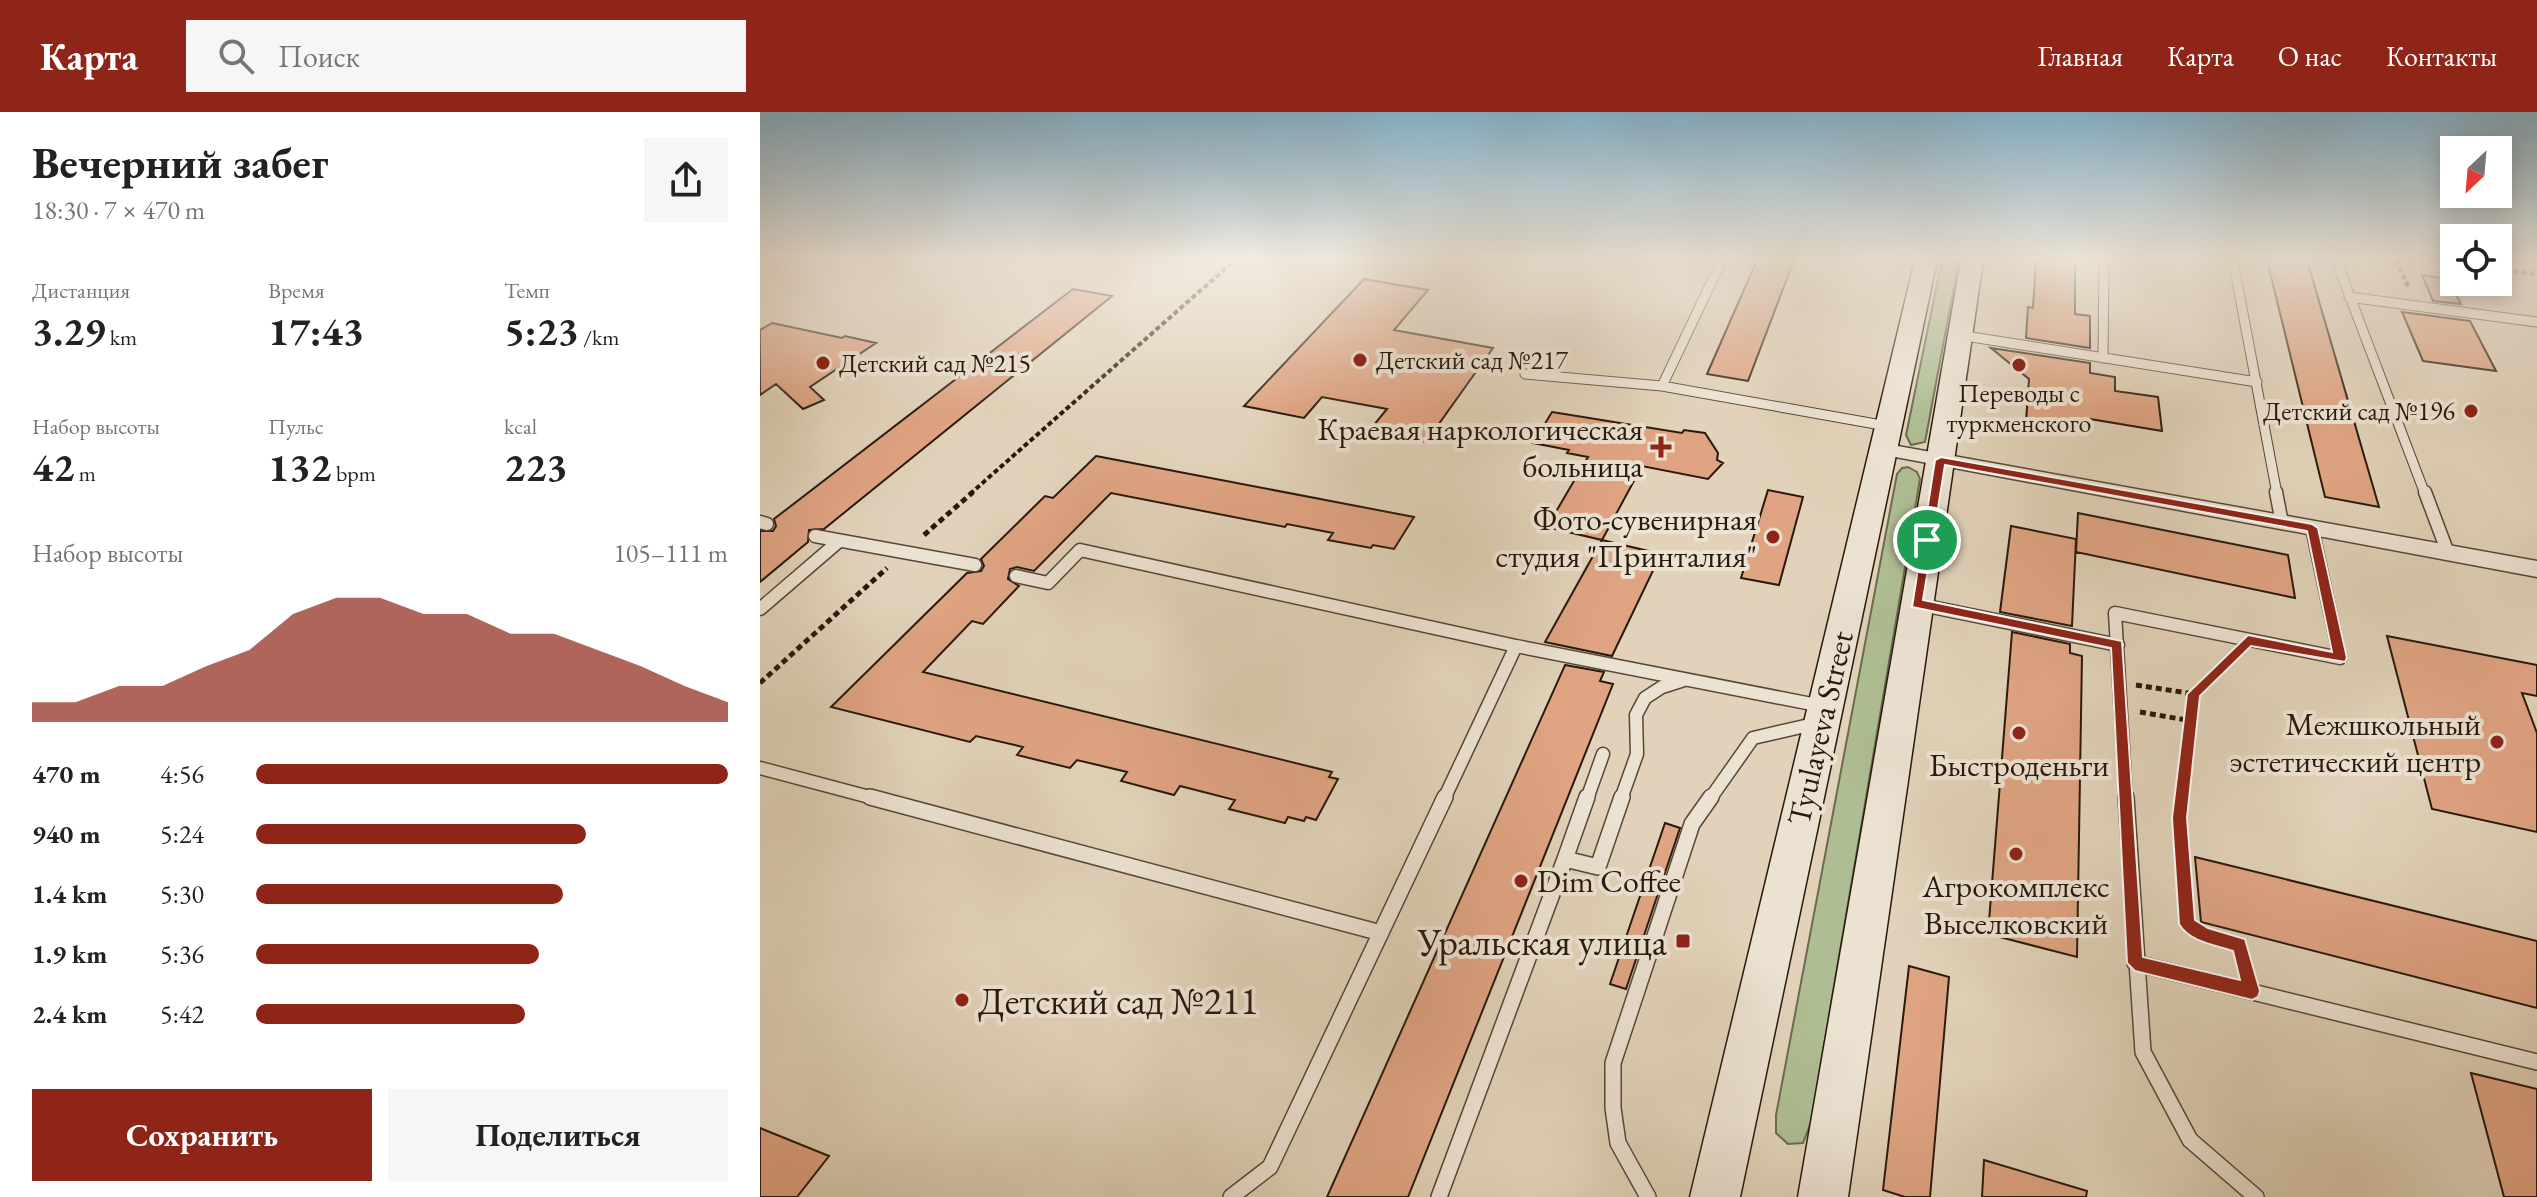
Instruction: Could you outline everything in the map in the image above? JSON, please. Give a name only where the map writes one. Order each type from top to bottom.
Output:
[{"type":"main road","name":"Tyulayeva Street","points":[[1715,1197],[1914,311]]},
{"type":"main road","points":[[1823,1197],[1963,311]]},
{"type":"street","points":[[1884,438],[1941,460],[2537,569]]},
{"type":"lane","points":[[1662,386],[1698,311]]},
{"type":"lane","points":[[2103,311],[2103,358]]},
{"type":"lane","points":[[2243,311],[2282,523]]},
{"type":"lane","points":[[2354,311],[2448,553]]},
{"type":"lane","points":[[2452,311],[2537,322]]},
{"type":"lane","points":[[1959,335],[2257,382]]},
{"type":"lane","points":[[1525,374],[1662,386],[1884,438]]},
{"type":"lane","points":[[2256,1197],[2190,1140],[2143,1052],[2115,613],[2340,658],[2312,528]]},
{"type":"lane","points":[[815,536],[975,565]]},
{"type":"lane","points":[[760,609],[838,542]]},
{"type":"lane","points":[[1016,576],[1048,583],[1080,550],[1516,646],[1687,679],[1823,715]]},
{"type":"lane","points":[[1916,604],[2118,645]]},
{"type":"lane","points":[[1231,1197],[1270,1167],[1516,646]]},
{"type":"lane","points":[[1565,859],[1598,867],[1637,754],[1636,715],[1645,698],[1662,687],[1687,679]]},
{"type":"lane","points":[[1648,1197],[1618,1143],[1613,1108],[1613,1063],[1692,824],[1753,738],[1823,715]]},
{"type":"lane","points":[[1439,1197],[1603,754]]},
{"type":"lane","points":[[760,768],[1381,933]]},
{"type":"lane","points":[[2135,963],[2537,1062]]},
{"type":"path","points":[[760,683],[1178,311]]},
{"type":"path","points":[[2248,640],[2194,694],[2180,818],[2187,924],[2204,935],[2240,945],[2252,991]]},
{"type":"path","points":[[2120,683],[2194,694]]},
{"type":"path","points":[[2121,709],[2192,721]]},
{"type":"green space","points":[[1932,311],[1950,311],[1925,442],[1911,445],[1906,435]]},
{"type":"green space","points":[[1908,467],[1917,472],[1920,479],[1811,1122],[1803,1143],[1788,1144],[1776,1133],[1776,1115],[1897,474]]},
{"type":"building","points":[[1045,311],[1094,311],[824,529],[809,530],[808,542],[760,582],[760,531],[773,531],[776,526],[774,519]]},
{"type":"building","points":[[1334,311],[1410,311],[1394,330],[1493,348],[1426,442],[1369,431],[1387,409],[1322,397],[1304,418],[1244,406]]},
{"type":"building","points":[[1735,311],[1775,311],[1748,381],[1707,374]]},
{"type":"building","points":[[2028,311],[2075,311],[2075,314],[2090,316],[2090,348],[2026,338]]},
{"type":"building","points":[[2279,311],[2322,311],[2379,507],[2325,497]]},
{"type":"building","points":[[2402,312],[2470,321],[2496,371],[2423,361]]},
{"type":"building","points":[[772,323],[876,343],[810,387],[824,400],[803,409],[776,384],[760,395],[760,330]]},
{"type":"building","points":[[1991,348],[2090,363],[2090,373],[2115,377],[2115,391],[2158,397],[2162,431],[2090,419],[2090,433],[2026,422],[2029,379]]},
{"type":"building","points":[[1552,412],[1682,433],[1684,430],[1705,433],[1718,453],[1717,460],[1723,463],[1708,479],[1642,466],[1602,540],[1547,527],[1588,457],[1533,443]]},
{"type":"building","points":[[1096,456],[1414,517],[1394,549],[1373,545],[1371,548],[1328,540],[1333,533],[1287,524],[1285,527],[1111,493],[1034,571],[1017,567],[1010,569],[1008,579],[1019,586],[983,624],[972,621],[923,672],[1332,772],[1329,777],[1338,779],[1316,820],[1288,817],[1285,823],[1229,809],[1235,800],[1180,786],[1174,795],[1121,781],[1127,772],[1077,760],[1070,768],[1017,755],[1023,747],[976,736],[970,742],[831,707],[967,573],[981,571],[984,566],[981,559],[1045,496],[1053,498]]},
{"type":"building","name":"Фото-сувенирная студия \"Принталия\"","points":[[1768,490],[1803,497],[1779,585],[1741,578]]},
{"type":"building","points":[[2078,513],[2288,555],[2295,598],[2076,552]]},
{"type":"building","points":[[2011,526],[2076,539],[2072,626],[2000,612]]},
{"type":"building","points":[[1602,540],[1661,554],[1612,656],[1545,642]]},
{"type":"building","points":[[2012,632],[2070,644],[2070,653],[2082,656],[2077,957],[1988,934]]},
{"type":"building","name":"Межшкольный эстетический центр","points":[[2387,636],[2537,665],[2537,696],[2522,693],[2537,733],[2537,832],[2432,809]]},
{"type":"building","points":[[1565,665],[1604,672],[1600,681],[1613,684],[1408,1197],[1327,1197]]},
{"type":"building","points":[[1665,823],[1680,828],[1626,989],[1610,984]]},
{"type":"building","points":[[2195,857],[2537,941],[2537,1008],[2201,922]]},
{"type":"building","points":[[1909,966],[1949,977],[1930,1197],[1905,1197],[1883,1190]]},
{"type":"building","points":[[2471,1073],[2537,1089],[2537,1197],[2504,1197]]},
{"type":"building","points":[[760,1128],[829,1156],[797,1197],[760,1197]]},
{"type":"building","points":[[1984,1160],[2087,1191],[2086,1197],[1982,1197]]},
{"type":"place","name":"Детский сад №217","points":[[1360,360]]},
{"type":"place","name":"Детский сад №215","points":[[823,363]]},
{"type":"place","name":"Переводы с туркменского","points":[[2019,365]]},
{"type":"place","name":"Детский сад №196","points":[[2471,411]]},
{"type":"place","name":"Краевая наркологическая больница","points":[[1661,447]]},
{"type":"place","name":"Фото-сувенирная студия \"Принталия\"","points":[[1773,537]]},
{"type":"place","name":"Быстроденьги","points":[[2019,733]]},
{"type":"place","name":"Межшкольный эстетический центр","points":[[2497,742]]},
{"type":"place","name":"Агрокомплекс Выселковский","points":[[2016,854]]},
{"type":"place","name":"Dim Coffee","points":[[1521,881]]},
{"type":"place","name":"Уральская улица","points":[[1683,941]]},
{"type":"place","name":"Детский сад №211","points":[[962,1000]]},
{"type":"route","points":[[1941,460],[2312,528],[2340,658],[2248,640],[2194,694],[2180,818],[2187,924],[2204,935],[2240,945],[2252,991],[2135,963],[2118,645],[1916,604],[1927,540],[1941,460]]}]
